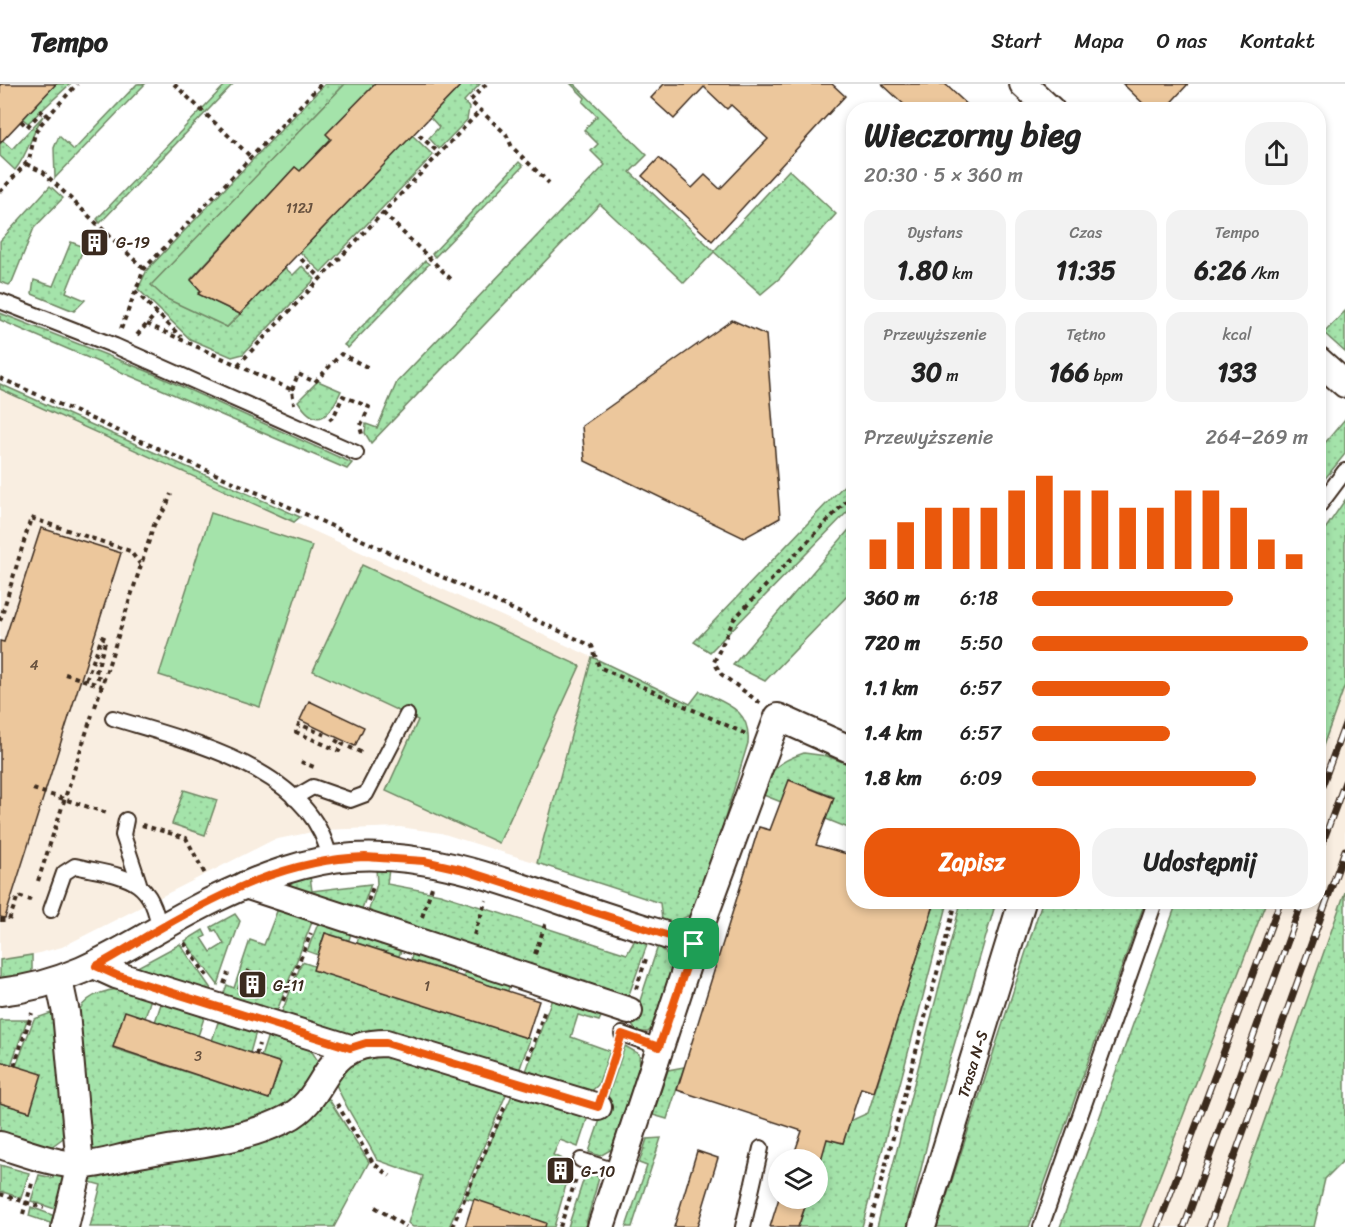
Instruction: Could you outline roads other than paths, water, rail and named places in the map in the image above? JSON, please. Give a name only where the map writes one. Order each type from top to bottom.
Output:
[{"type":"street","points":[[1023,84],[1042,102]]},
{"type":"street","points":[[1326,367],[1345,384]]},
{"type":"street","points":[[601,1227],[694,944],[778,717],[846,747]]},
{"type":"street","points":[[0,992],[59,980],[96,966],[170,933],[245,885],[301,865],[330,860],[395,857],[439,864],[493,879],[694,944]]},
{"type":"street","points":[[245,885],[528,978],[626,1023]]},
{"type":"street","name":"Trasa N-S","points":[[922,1227],[1020,909]]},
{"type":"street","points":[[96,966],[116,975],[350,1048]]},
{"type":"street","points":[[59,980],[66,1013],[80,1165],[66,1221]]},
{"type":"street","points":[[0,1145],[80,1165],[243,1134],[287,1119],[304,1104],[337,1060],[350,1048],[366,1043],[386,1043],[598,1107]]},
{"type":"lane","points":[[0,302],[115,346],[356,453]]},
{"type":"lane","points":[[1326,496],[1345,471]]},
{"type":"lane","points":[[294,798],[313,787],[350,800],[366,794],[407,715]]},
{"type":"lane","points":[[113,718],[218,750],[249,766],[294,798],[322,830],[330,860]]},
{"type":"lane","points":[[126,819],[123,835],[140,883],[157,907],[170,933]]},
{"type":"lane","points":[[51,910],[64,873],[71,867],[140,883]]},
{"type":"lane","points":[[1041,1227],[1153,909]]},
{"type":"lane","points":[[626,1023],[659,1047]]},
{"type":"lane","points":[[743,1227],[761,1148]]},
{"type":"lane","points":[[582,1160],[618,1172]]},
{"type":"railway","points":[[1326,775],[1345,724]]},
{"type":"railway","points":[[1326,833],[1345,782]]},
{"type":"railway","points":[[1326,903],[1345,850]]},
{"type":"railway","points":[[1158,1227],[1277,909]]},
{"type":"railway","points":[[1184,1227],[1299,909]]},
{"type":"railway","points":[[1209,1227],[1324,909]]},
{"type":"place","name":"G-19","points":[[95,242]]},
{"type":"place","name":"G-11","points":[[252,985]]},
{"type":"place","name":"G-10","points":[[560,1171]]}]
